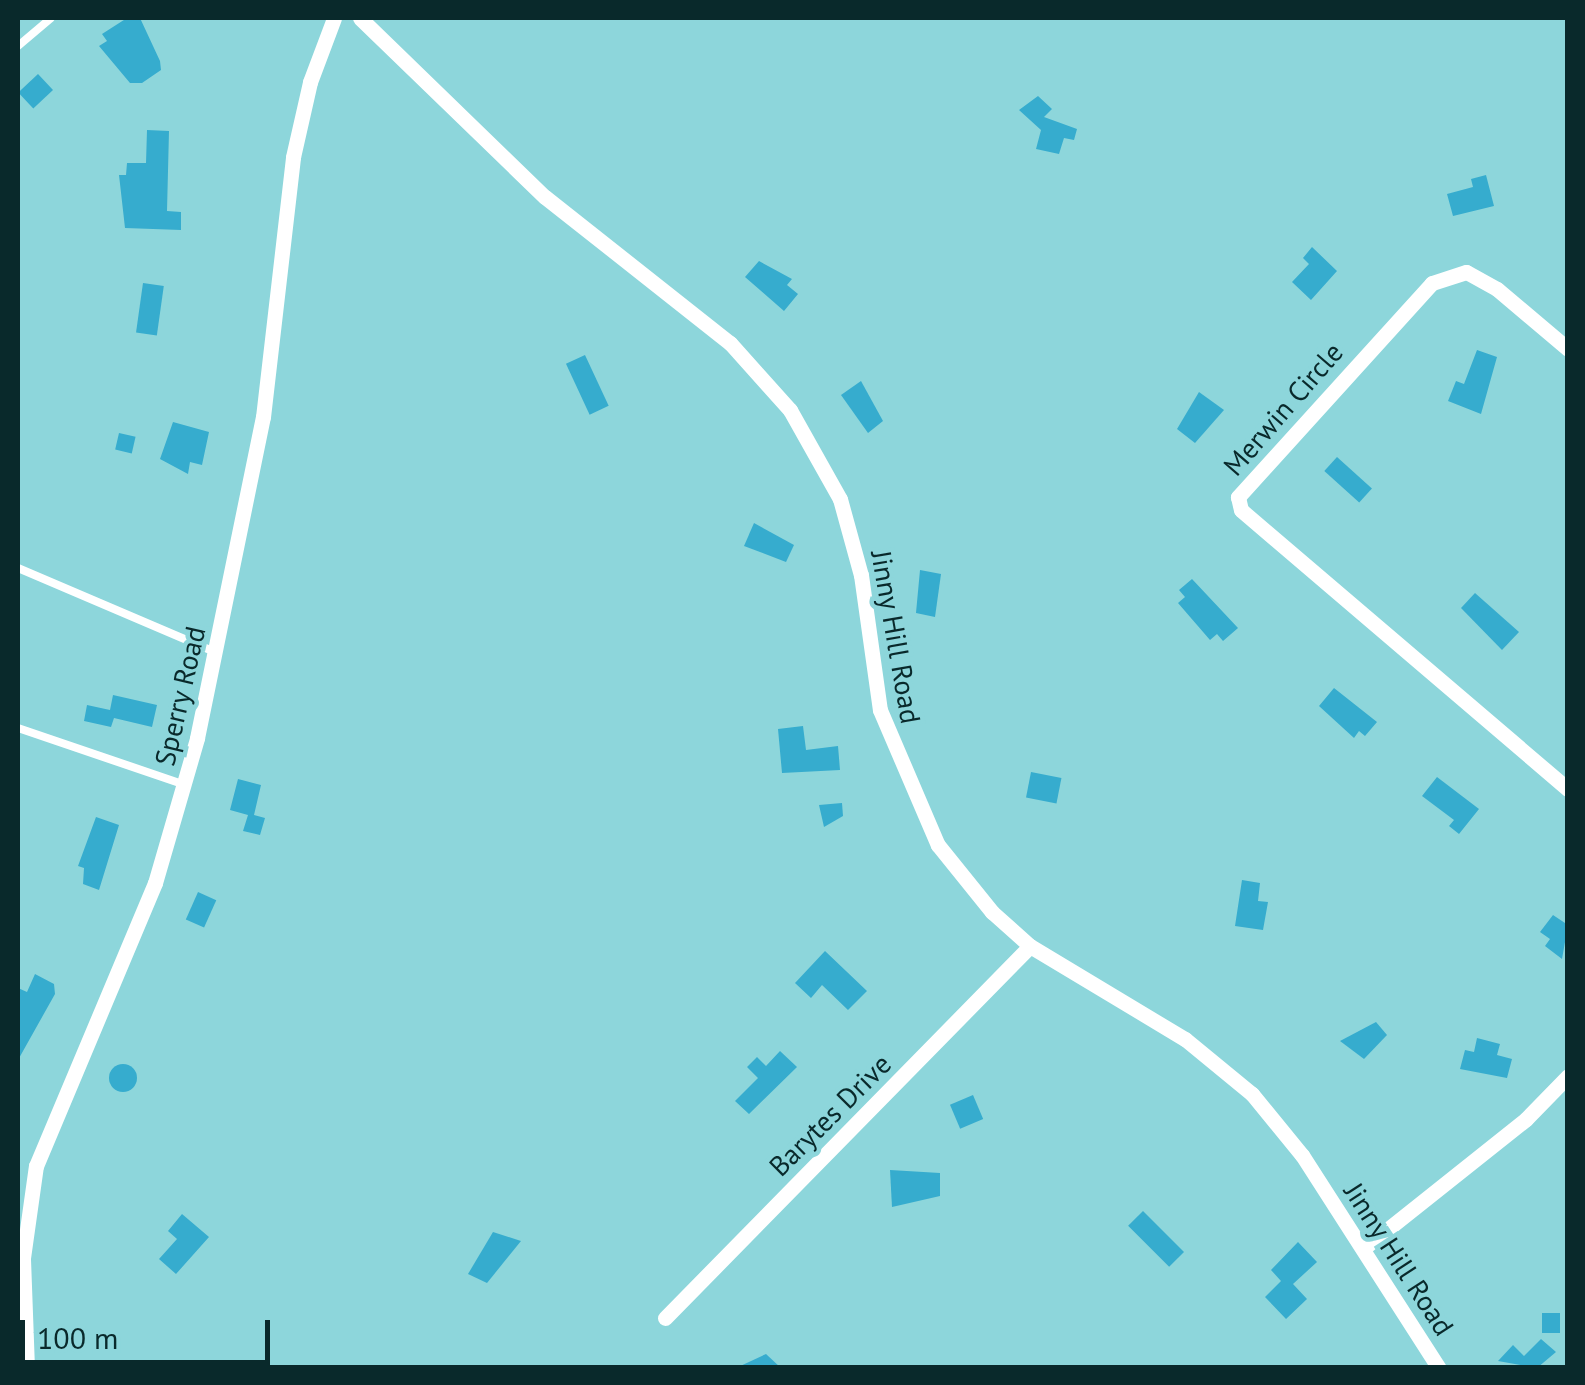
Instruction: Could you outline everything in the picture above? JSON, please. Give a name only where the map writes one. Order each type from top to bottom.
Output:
[{"type":"street","name":"Sperry Road","points":[[27,1368],[23,1258],[36,1166],[154,883],[185,785],[263,417],[296,142],[334,18]]},
{"type":"street","name":"Jinny Hill Road","points":[[360,18],[545,197],[730,344],[790,410],[822,461],[851,532],[880,710],[914,800],[963,879],[1030,946],[1220,1065],[1276,1122],[1364,1248],[1439,1368]]},
{"type":"street","name":"Merwin Circle","points":[[1568,350],[1497,289],[1466,272],[1432,282],[1238,497],[1241,510],[1568,789]]},
{"type":"street","name":"Barytes Drive","points":[[665,1318],[1030,946]]},
{"type":"street","points":[[1364,1248],[1526,1119],[1568,1076]]},
{"type":"lane","points":[[18,46],[51,18]]},
{"type":"lane","points":[[18,568],[184,644],[216,652]]},
{"type":"lane","points":[[18,728],[185,785]]},
{"type":"building","points":[[127,18],[140,18],[160,61],[161,70],[142,83],[130,83],[99,46],[107,41],[102,34]]},
{"type":"building","points":[[38,74],[53,90],[33,109],[18,92]]},
{"type":"building","points":[[1038,96],[1052,109],[1044,117],[1077,129],[1074,140],[1064,138],[1059,154],[1036,149],[1041,130],[1019,110]]},
{"type":"building","points":[[147,130],[169,131],[167,211],[181,212],[181,230],[125,228],[119,175],[126,175],[127,163],[146,163]]},
{"type":"building","points":[[1486,175],[1494,206],[1453,216],[1447,194],[1473,187],[1471,179]]},
{"type":"building","points":[[1312,247],[1337,271],[1311,300],[1292,282],[1309,264],[1303,258]]},
{"type":"building","points":[[759,261],[792,279],[787,285],[798,294],[784,311],[745,277]]},
{"type":"building","points":[[143,283],[164,286],[157,335],[136,333]]},
{"type":"building","points":[[1477,350],[1497,357],[1481,414],[1448,401],[1456,381],[1464,384]]},
{"type":"building","points":[[585,355],[609,406],[590,415],[566,364]]},
{"type":"building","points":[[861,381],[883,421],[868,433],[841,395]]},
{"type":"building","points":[[1199,392],[1224,410],[1195,443],[1177,429]]},
{"type":"building","points":[[173,422],[209,432],[202,465],[190,462],[188,474],[160,459]]},
{"type":"building","points":[[119,433],[136,437],[132,453],[115,450]]},
{"type":"building","points":[[1337,457],[1372,488],[1359,503],[1324,471]]},
{"type":"building","points":[[754,523],[794,545],[786,562],[744,546]]},
{"type":"building","points":[[920,570],[941,574],[935,617],[916,613]]},
{"type":"building","points":[[1192,579],[1238,628],[1223,641],[1217,634],[1210,640],[1178,603],[1185,597],[1179,590]]},
{"type":"building","points":[[1475,593],[1519,632],[1502,650],[1461,608]]},
{"type":"building","points":[[1334,688],[1377,722],[1365,736],[1359,731],[1354,738],[1319,706]]},
{"type":"building","points":[[113,695],[157,705],[152,727],[114,718],[111,727],[84,721],[87,705],[110,710]]},
{"type":"building","points":[[803,726],[806,750],[838,746],[840,770],[782,773],[778,729]]},
{"type":"building","points":[[1031,772],[1061,778],[1056,803],[1026,798]]},
{"type":"building","points":[[1437,777],[1479,809],[1459,834],[1449,826],[1454,820],[1422,796]]},
{"type":"building","points":[[238,779],[261,785],[254,815],[265,818],[260,835],[243,831],[248,815],[230,810]]},
{"type":"building","points":[[842,803],[843,816],[824,827],[819,805]]},
{"type":"building","points":[[96,817],[119,825],[99,890],[83,884],[84,868],[78,866]]},
{"type":"building","points":[[1242,880],[1260,883],[1258,901],[1268,902],[1263,930],[1235,926]]},
{"type":"building","points":[[198,892],[216,900],[204,928],[186,919]]},
{"type":"building","points":[[1553,915],[1568,925],[1562,959],[1545,946],[1550,939],[1540,932]]},
{"type":"building","points":[[825,951],[867,991],[848,1010],[822,985],[811,998],[795,983]]},
{"type":"building","points":[[35,974],[54,984],[55,994],[18,1060],[18,988],[27,992]]},
{"type":"building","points":[[1376,1022],[1387,1035],[1364,1059],[1340,1041]]},
{"type":"building","points":[[1477,1038],[1500,1044],[1497,1055],[1512,1059],[1507,1078],[1460,1069],[1465,1050],[1474,1052]]},
{"type":"building","points":[[780,1051],[797,1067],[749,1114],[735,1101],[758,1078],[747,1067],[757,1057],[766,1066]]},
{"type":"building","points":[[123,1064],[133,1068],[137,1078],[133,1088],[123,1092],[113,1088],[109,1078],[113,1068]]},
{"type":"building","points":[[973,1095],[983,1119],[960,1129],[950,1105]]},
{"type":"building","points":[[890,1170],[940,1173],[940,1196],[892,1207]]},
{"type":"building","points":[[1143,1211],[1184,1252],[1169,1267],[1128,1226]]},
{"type":"building","points":[[182,1214],[209,1237],[176,1274],[159,1259],[177,1239],[168,1231]]},
{"type":"building","points":[[493,1232],[521,1241],[487,1283],[468,1274]]},
{"type":"building","points":[[1298,1242],[1317,1262],[1293,1284],[1307,1299],[1286,1319],[1265,1297],[1281,1281],[1271,1270]]},
{"type":"building","points":[[1542,1313],[1560,1313],[1560,1333],[1542,1333]]},
{"type":"building","points":[[1541,1339],[1556,1352],[1537,1368],[1498,1361],[1513,1345],[1524,1356]]},
{"type":"building","points":[[766,1354],[781,1368],[736,1368]]}]
